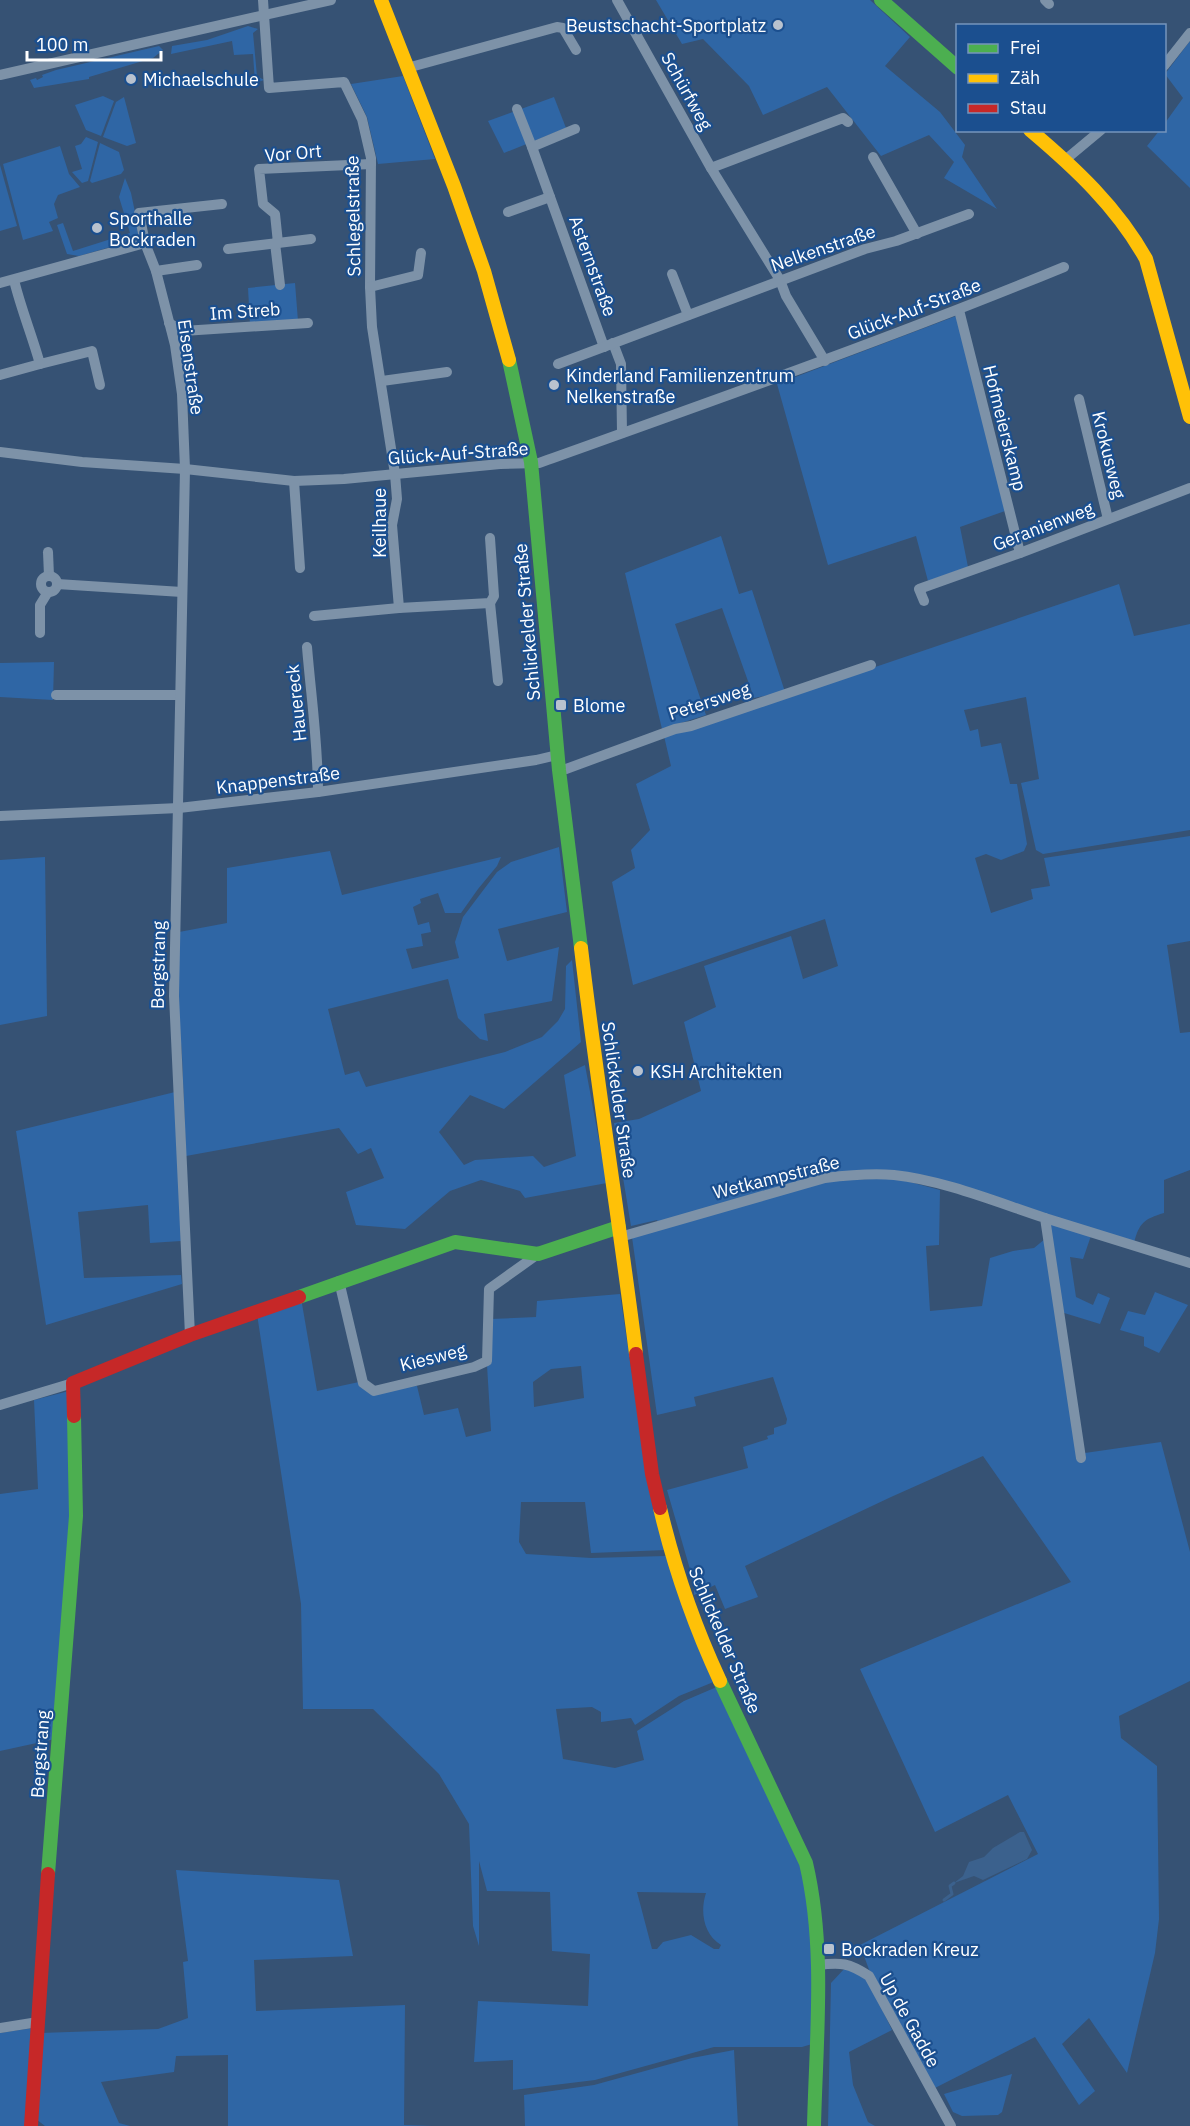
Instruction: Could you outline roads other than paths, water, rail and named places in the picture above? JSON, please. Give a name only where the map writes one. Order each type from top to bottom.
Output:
[{"type":"main road","name":"Schlickelder Straße","points":[[381,0],[454,186],[484,271],[513,374],[531,462],[557,755],[592,1043],[652,1474],[672,1558],[709,1657],[806,1863],[812,1885],[816,1912],[818,1965],[814,2126]]},
{"type":"main road","points":[[881,0],[956,67]]},
{"type":"main road","points":[[1032,132],[1065,160],[1128,226],[1146,260],[1190,417]]},
{"type":"main road","name":"Kiesweg","points":[[189,1335],[455,1242],[538,1254],[619,1232]]},
{"type":"main road","points":[[73,1383],[189,1335]]},
{"type":"main road","name":"Bergstrang","points":[[31,2126],[43,1929],[75,1527],[73,1383]]},
{"type":"street","points":[[263,0],[264,15]]},
{"type":"street","points":[[0,75],[331,0]]},
{"type":"street","name":"Schürfweg","points":[[617,0],[711,168],[780,280],[786,296],[825,361]]},
{"type":"street","name":"Schlegelstraße","points":[[264,15],[269,88],[344,82],[362,119],[371,164],[372,327],[395,474]]},
{"type":"street","points":[[407,68],[557,27],[563,28],[576,50]]},
{"type":"street","points":[[1166,63],[1190,33]]},
{"type":"street","name":"Asternstraße","points":[[517,109],[609,345]]},
{"type":"street","points":[[711,168],[843,118],[848,122]]},
{"type":"street","points":[[532,147],[575,129]]},
{"type":"street","points":[[1065,160],[1099,132]]},
{"type":"street","points":[[873,158],[917,234]]},
{"type":"street","name":"Vor Ort","points":[[276,243],[274,214],[263,204],[259,169],[371,164]]},
{"type":"street","points":[[508,212],[550,196]]},
{"type":"street","name":"Eisenstraße","points":[[185,469],[182,394],[174,345],[139,213],[222,204]]},
{"type":"street","name":"Nelkenstraße","points":[[558,364],[780,280],[865,249],[896,242],[969,214]]},
{"type":"street","points":[[228,249],[311,239]]},
{"type":"street","points":[[0,283],[146,243]]},
{"type":"street","points":[[276,243],[280,285]]},
{"type":"street","name":"Schlegelstraße","points":[[370,287],[418,275],[421,253]]},
{"type":"street","points":[[156,271],[197,265]]},
{"type":"street","name":"Glück-Auf-Straße","points":[[0,452],[82,462],[185,469],[294,481],[531,462],[539,464],[825,361],[960,310],[1064,267]]},
{"type":"street","points":[[672,274],[688,315]]},
{"type":"street","points":[[14,280],[22,315],[29,324],[40,364]]},
{"type":"street","name":"Hofmeierskamp","points":[[960,310],[1020,553]]},
{"type":"street","points":[[169,323],[183,331],[174,345]]},
{"type":"street","name":"Im Streb","points":[[183,331],[308,323]]},
{"type":"street","points":[[609,345],[621,364],[622,433]]},
{"type":"street","points":[[0,375],[92,351],[100,385]]},
{"type":"street","points":[[382,381],[447,372]]},
{"type":"street","name":"Krokusweg","points":[[1079,399],[1108,519]]},
{"type":"street","name":"Bergstrang","points":[[185,469],[174,996],[189,1335]]},
{"type":"street","name":"Keilhaue","points":[[395,474],[397,499],[392,525],[399,608]]},
{"type":"street","points":[[294,481],[300,568]]},
{"type":"street","name":"Geranienweg","points":[[924,601],[919,589],[1190,488]]},
{"type":"street","points":[[490,538],[494,596],[490,603],[498,681]]},
{"type":"street","points":[[40,633],[40,605],[52,584],[48,552]]},
{"type":"street","points":[[52,584],[182,592]]},
{"type":"street","points":[[314,616],[490,603]]},
{"type":"street","name":"Hauereck","points":[[308,647],[311,699],[318,753],[318,792]]},
{"type":"street","name":"Petersweg","points":[[559,770],[675,729],[691,726],[871,665]]},
{"type":"street","points":[[56,695],[180,694]]},
{"type":"street","name":"Knappenstraße","points":[[0,816],[179,808],[318,792],[557,755]]},
{"type":"street","name":"Wetkampstraße","points":[[619,1232],[825,1178],[859,1174],[896,1175],[955,1188],[1190,1263]]},
{"type":"street","points":[[1045,1218],[1081,1458]]},
{"type":"street","name":"Kiesweg","points":[[339,1281],[363,1383],[374,1390],[474,1367],[487,1361],[489,1289],[538,1254]]},
{"type":"street","points":[[0,1406],[73,1383]]},
{"type":"street","name":"Up de Gadde","points":[[818,1965],[840,1962],[855,1966],[868,1976],[951,2126]]},
{"type":"street","points":[[0,2028],[38,2022]]},
{"type":"waterway","points":[[944,1900],[952,1894],[950,1886],[954,1883]]},
{"type":"place","name":"Beustschacht-Sportplatz","points":[[778,25]]},
{"type":"place","name":"Michaelschule","points":[[131,79]]},
{"type":"place","name":"Sporthalle Bockraden","points":[[97,228]]},
{"type":"place","name":"Kinderland Familienzentrum Nelkenstraße","points":[[554,385]]},
{"type":"place","name":"Blome","points":[[561,705]]},
{"type":"place","name":"KSH Architekten","points":[[638,1071]]},
{"type":"place","name":"Bockraden Kreuz","points":[[829,1949]]}]
